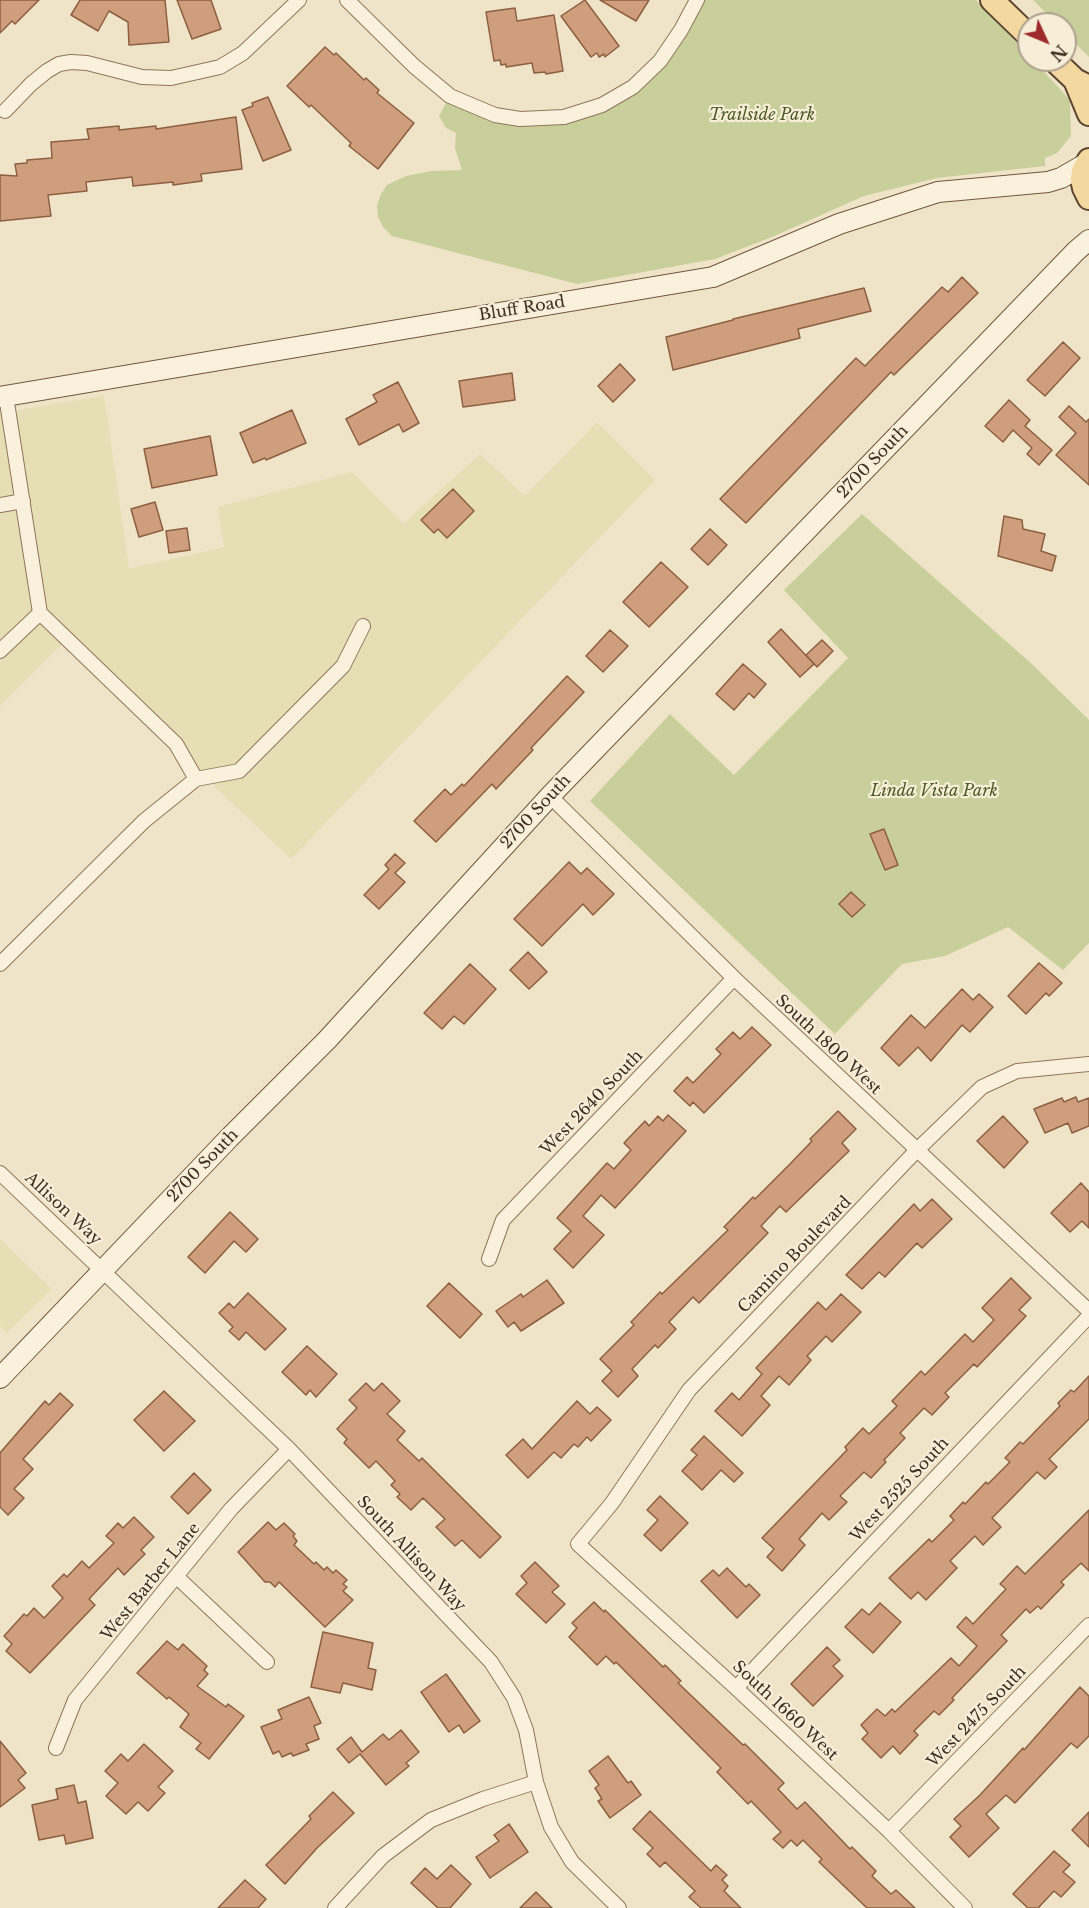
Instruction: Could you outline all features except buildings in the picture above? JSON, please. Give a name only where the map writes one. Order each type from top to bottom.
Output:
[{"type":"main road","points":[[992,0],[1017,24]]},
{"type":"main road","points":[[1069,72],[1082,83],[1089,114]]},
{"type":"main road","points":[[1088,162],[1082,179],[1088,197]]},
{"type":"main road","name":"Bluff Road","points":[[3,396],[713,278],[839,224],[938,192],[1033,184],[1061,178],[1088,162]]},
{"type":"main road","name":"Bluff Road","points":[[1033,184],[1058,186],[1088,197]]},
{"type":"main road","name":"2700 South","points":[[0,1378],[327,1040],[550,796],[1082,245],[1089,224]]},
{"type":"street","points":[[5,111],[47,70],[59,64],[87,63],[141,77],[171,78],[220,67],[243,53],[299,0]]},
{"type":"street","points":[[347,0],[439,88],[467,105],[495,115],[520,119],[564,117],[602,105],[633,87],[660,61],[681,30],[697,0]]},
{"type":"street","points":[[3,396],[23,501],[40,613],[177,744],[196,779]]},
{"type":"street","points":[[0,505],[23,501]]},
{"type":"street","points":[[0,651],[40,613]]},
{"type":"street","points":[[0,964],[144,821],[196,779],[239,771],[343,666],[363,626]]},
{"type":"street","name":"South 1800 West","points":[[550,796],[734,978],[1089,1313]]},
{"type":"street","name":"West 2640 South","points":[[489,1259],[503,1220],[734,978]]},
{"type":"street","name":"Camino Boulevard","points":[[578,1544],[612,1503],[689,1390],[916,1151],[982,1087],[1017,1071],[1089,1064]]},
{"type":"street","name":"Allison Way","points":[[0,1173],[103,1270]]},
{"type":"street","name":"South Allison Way","points":[[103,1270],[289,1449],[491,1662],[514,1698],[526,1730],[536,1782],[551,1827],[572,1862],[619,1908]]},
{"type":"street","name":"West 2525 South","points":[[736,1688],[1089,1313]]},
{"type":"street","name":"West Barber Lane","points":[[56,1748],[75,1700],[231,1509],[289,1449]]},
{"type":"street","name":"South 1660 West","points":[[578,1544],[889,1831],[965,1908]]},
{"type":"street","points":[[177,1577],[267,1662]]},
{"type":"street","name":"West 2475 South","points":[[889,1831],[1089,1626]]},
{"type":"street","points":[[335,1908],[383,1856],[431,1820],[483,1799],[536,1782]]},
{"type":"shaded area","points":[[104,396],[129,569],[224,547],[218,507],[352,472],[403,524],[480,454],[525,496],[597,422],[655,480],[291,859],[63,643],[0,706],[0,413]]},
{"type":"shaded area","points":[[0,1239],[52,1289],[7,1333],[0,1326]]},
{"type":"green space","name":"Trailside Park","points":[[697,0],[976,0],[1017,43],[1017,72],[1044,72],[1070,100],[1071,136],[1057,153],[1045,158],[1045,166],[937,178],[864,196],[772,237],[715,259],[577,284],[392,236],[383,227],[378,217],[377,205],[387,185],[406,176],[431,171],[462,170],[455,148],[456,133],[446,128],[439,116],[450,96],[495,115],[564,117],[633,87]]},
{"type":"green space","points":[[1033,0],[1089,0],[1089,57],[1077,45],[1077,12],[1045,12]]},
{"type":"green space","name":"Linda Vista Park","points":[[862,514],[1033,665],[1089,720],[1089,943],[1063,970],[1008,927],[945,956],[902,964],[835,1034],[590,801],[670,714],[734,775],[848,658],[784,590]]}]
